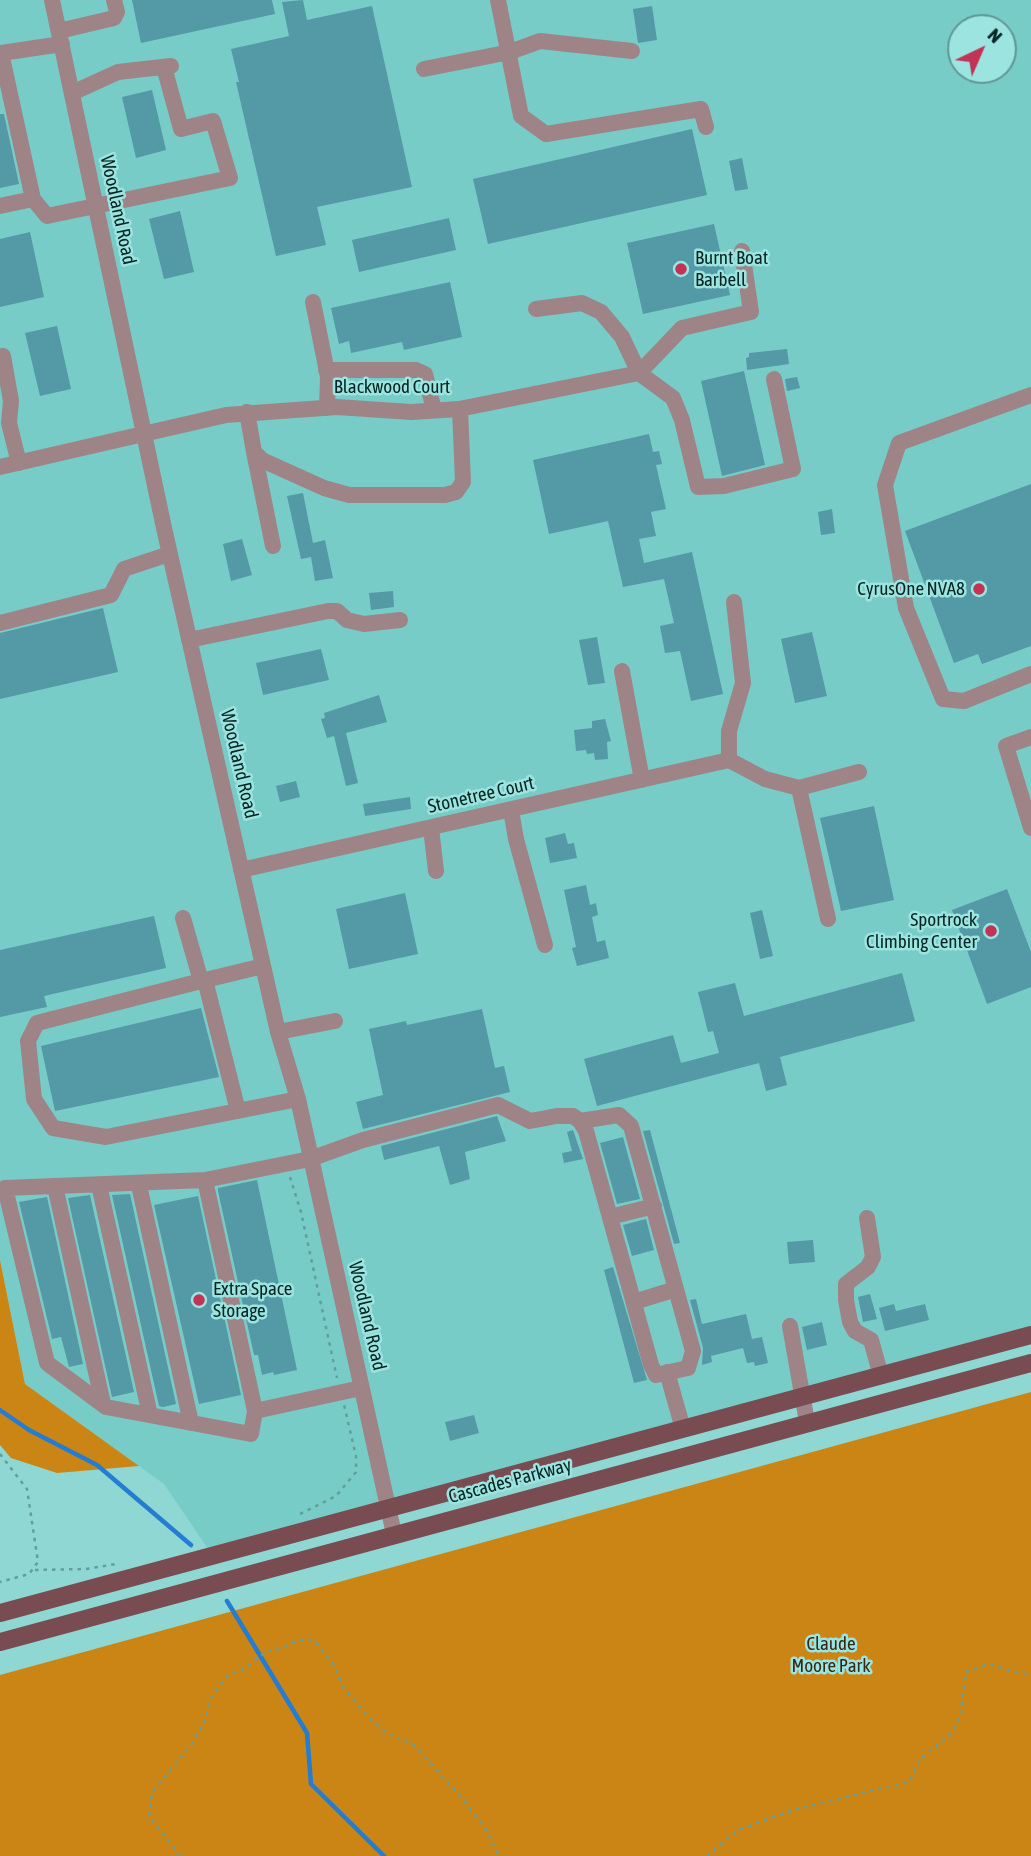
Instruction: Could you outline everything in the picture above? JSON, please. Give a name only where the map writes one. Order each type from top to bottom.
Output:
[{"type":"main road","name":"Cascades Parkway","points":[[0,1613],[1031,1335]]},
{"type":"main road","name":"Cascades Parkway","points":[[0,1642],[1031,1363]]},
{"type":"street","name":"Woodland Road","points":[[52,0],[169,554],[278,1032],[298,1099],[394,1534]]},
{"type":"street","points":[[72,93],[118,72],[168,66],[181,130],[213,121],[230,178],[47,216],[33,199],[1,50],[60,37],[114,18],[117,12],[114,0]]},
{"type":"street","points":[[498,0],[521,116],[546,134],[701,109],[706,127]]},
{"type":"street","points":[[424,69],[510,52],[540,41],[632,51]]},
{"type":"street","points":[[0,206],[33,199]]},
{"type":"street","points":[[639,373],[682,328],[751,312],[742,251]]},
{"type":"street","points":[[313,303],[326,370],[327,408]]},
{"type":"street","points":[[536,310],[582,303],[601,312],[622,337],[639,373],[673,398],[682,420],[698,487],[724,486],[793,469],[774,379]]},
{"type":"street","points":[[3,356],[10,401],[9,423],[19,463]]},
{"type":"street","points":[[326,370],[416,370],[425,374],[434,411]]},
{"type":"street","name":"Blackwood Court","points":[[0,467],[247,412],[327,408],[434,411],[460,409],[639,373]]},
{"type":"street","points":[[1031,395],[899,443],[885,485],[906,608],[943,699],[964,701],[1031,674]]},
{"type":"street","points":[[254,452],[273,466],[324,488],[349,495],[444,495],[456,492],[463,482],[460,409]]},
{"type":"street","points":[[247,412],[273,546]]},
{"type":"street","points":[[0,623],[111,595],[124,569],[169,554]]},
{"type":"street","points":[[734,602],[743,683],[729,731],[729,760],[765,779],[799,788],[859,772]]},
{"type":"street","points":[[189,640],[328,611],[337,611],[347,620],[364,624],[400,620]]},
{"type":"street","points":[[622,671],[642,780]]},
{"type":"street","points":[[1031,737],[1006,746],[1031,828]]},
{"type":"street","name":"Stonetree Court","points":[[241,870],[729,760]]},
{"type":"street","points":[[799,788],[828,919]]},
{"type":"street","points":[[511,810],[516,839],[545,945]]},
{"type":"street","points":[[431,828],[436,871]]},
{"type":"street","points":[[183,918],[203,980],[238,1111]]},
{"type":"street","points":[[263,966],[37,1023],[28,1041],[34,1099],[52,1128],[106,1136],[298,1099]]},
{"type":"street","points":[[278,1032],[335,1021]]},
{"type":"street","points":[[205,1180],[255,1411],[251,1434],[103,1404],[47,1363],[5,1188],[139,1185],[205,1180],[310,1159],[363,1140],[498,1105],[530,1121],[573,1116],[580,1121],[586,1130],[651,1365],[656,1375],[688,1368],[693,1351],[631,1126],[619,1115],[580,1121]]},
{"type":"street","points":[[99,1185],[150,1415]]},
{"type":"street","points":[[139,1185],[191,1423]]},
{"type":"street","points":[[55,1186],[103,1404]]},
{"type":"street","points":[[610,1217],[654,1206]]},
{"type":"street","points":[[867,1218],[873,1257],[868,1267],[846,1284],[846,1300],[850,1322],[855,1331],[871,1340],[881,1376]]},
{"type":"street","points":[[634,1302],[676,1289]]},
{"type":"street","points":[[790,1326],[807,1422]]},
{"type":"street","points":[[667,1372],[683,1429]]},
{"type":"street","points":[[255,1411],[361,1388]]},
{"type":"path","points":[[0,1454],[27,1489],[38,1562],[29,1574],[0,1582]]},
{"type":"path","points":[[180,1856],[149,1815],[152,1792],[191,1745],[204,1723],[211,1698],[227,1675],[240,1671],[267,1651],[281,1649],[299,1640],[313,1640],[333,1664],[344,1688],[369,1718],[388,1734],[414,1745],[463,1799],[487,1831],[499,1856]]},
{"type":"path","points":[[707,1856],[738,1830],[774,1817],[910,1781],[920,1759],[953,1731],[960,1716],[967,1672],[988,1664],[1031,1676]]},
{"type":"shaded area","points":[[0,0],[1031,0],[1031,1335],[213,1556],[164,1484],[25,1384],[0,1260]]},
{"type":"green space","points":[[0,1260],[25,1384],[139,1466],[57,1473],[11,1458],[0,1445]]},
{"type":"green space","name":"Claude Moore Park","points":[[1031,1392],[1031,1856],[0,1856],[0,1675]]},
{"type":"building","points":[[132,0],[272,0],[275,14],[141,43]]},
{"type":"building","points":[[303,0],[307,20],[372,6],[412,187],[317,207],[326,245],[276,256],[236,82],[239,82],[231,49],[289,36],[282,2]]},
{"type":"building","points":[[652,6],[657,40],[638,43],[633,9]]},
{"type":"building","points":[[152,90],[166,150],[136,158],[122,97]]},
{"type":"building","points":[[0,114],[4,114],[19,184],[0,188]]},
{"type":"building","points":[[692,129],[707,195],[488,244],[473,179]]},
{"type":"building","points":[[742,158],[748,189],[735,191],[729,161]]},
{"type":"building","points":[[180,211],[194,272],[164,279],[149,219]]},
{"type":"building","points":[[449,218],[456,250],[359,272],[352,240]]},
{"type":"building","points":[[714,224],[730,295],[643,314],[627,243]]},
{"type":"building","points":[[30,232],[44,297],[0,307],[0,239]]},
{"type":"building","points":[[450,282],[462,337],[404,350],[402,342],[351,353],[349,341],[339,344],[331,308]]},
{"type":"building","points":[[57,326],[71,389],[40,396],[25,333]]},
{"type":"building","points":[[787,349],[789,364],[747,370],[746,358],[749,353]]},
{"type":"building","points":[[744,371],[765,465],[722,476],[701,381]]},
{"type":"building","points":[[797,377],[800,388],[787,391],[785,379]]},
{"type":"building","points":[[649,434],[653,452],[659,451],[662,464],[656,465],[666,509],[651,512],[656,536],[639,539],[644,563],[692,552],[723,694],[691,701],[680,651],[665,653],[660,626],[674,623],[664,579],[623,587],[608,521],[549,534],[533,460]]},
{"type":"building","name":"CyrusOne NVA8","points":[[1031,484],[1031,646],[982,664],[978,654],[954,663],[905,531]]},
{"type":"building","points":[[303,493],[313,543],[325,540],[333,578],[315,581],[311,557],[301,559],[287,496]]},
{"type":"building","points":[[832,509],[835,533],[821,535],[818,512]]},
{"type":"building","points":[[242,539],[252,575],[231,581],[223,544]]},
{"type":"building","points":[[393,591],[394,607],[371,610],[369,593]]},
{"type":"building","points":[[103,608],[118,672],[0,699],[0,633]]},
{"type":"building","points":[[812,632],[827,696],[795,703],[781,639]]},
{"type":"building","points":[[597,637],[605,683],[588,685],[579,640]]},
{"type":"building","points":[[321,649],[329,680],[263,695],[256,663]]},
{"type":"building","points":[[379,695],[387,722],[346,733],[358,783],[346,786],[334,736],[327,738],[321,719],[325,718],[324,713]]},
{"type":"building","points":[[605,719],[611,741],[607,742],[608,759],[595,760],[594,753],[576,751],[574,730],[592,728],[592,721]]},
{"type":"building","points":[[296,781],[300,797],[280,802],[276,786]]},
{"type":"building","points":[[410,797],[411,809],[365,816],[363,804]]},
{"type":"building","points":[[874,806],[894,900],[841,911],[820,818]]},
{"type":"building","points":[[565,833],[568,844],[574,843],[577,858],[550,863],[545,838]]},
{"type":"building","points":[[586,885],[590,905],[596,903],[598,915],[592,917],[597,942],[605,940],[609,958],[577,966],[572,948],[576,947],[564,890]]},
{"type":"building","name":"Sportrock Climbing Center","points":[[1007,889],[1031,952],[1031,987],[987,1004],[952,910]]},
{"type":"building","points":[[405,893],[418,954],[349,969],[336,909]]},
{"type":"building","points":[[762,910],[773,956],[760,959],[750,913]]},
{"type":"building","points":[[154,916],[166,968],[44,996],[47,1007],[0,1017],[0,950]]},
{"type":"building","points":[[902,973],[915,1021],[780,1057],[787,1085],[766,1091],[759,1063],[597,1106],[584,1059],[673,1035],[681,1063],[719,1053],[713,1031],[708,1032],[698,992],[735,983],[744,1016]]},
{"type":"building","points":[[201,1008],[219,1077],[55,1111],[41,1046]]},
{"type":"building","points":[[482,1009],[495,1068],[504,1066],[510,1092],[363,1129],[356,1102],[383,1095],[369,1029],[406,1021],[407,1025]]},
{"type":"building","points":[[497,1116],[506,1141],[465,1152],[470,1179],[450,1185],[439,1146],[384,1160],[381,1146]]},
{"type":"building","points":[[573,1130],[583,1159],[564,1163],[562,1153],[572,1151],[567,1132]]},
{"type":"building","points":[[650,1130],[680,1243],[674,1244],[643,1131]]},
{"type":"building","points":[[623,1137],[640,1199],[617,1204],[600,1143]]},
{"type":"building","points":[[257,1180],[297,1370],[274,1375],[273,1372],[262,1375],[258,1355],[254,1355],[218,1191],[218,1188]]},
{"type":"building","points":[[130,1194],[176,1404],[163,1407],[159,1406],[112,1195]]},
{"type":"building","points":[[90,1195],[134,1392],[112,1397],[68,1198]]},
{"type":"building","name":"Extra Space Storage","points":[[198,1196],[241,1395],[199,1404],[154,1205]]},
{"type":"building","points":[[47,1197],[83,1364],[69,1367],[61,1337],[52,1339],[19,1202]]},
{"type":"building","points":[[646,1219],[654,1250],[632,1256],[623,1225]]},
{"type":"building","points":[[813,1240],[815,1262],[789,1264],[787,1242]]},
{"type":"building","points":[[613,1267],[647,1380],[634,1383],[604,1270]]},
{"type":"building","points":[[870,1294],[877,1319],[863,1322],[858,1297]]},
{"type":"building","points":[[696,1299],[702,1324],[746,1314],[752,1339],[762,1337],[768,1363],[755,1366],[754,1362],[747,1363],[743,1348],[711,1356],[712,1362],[702,1365],[703,1348],[690,1300]]},
{"type":"building","points":[[894,1304],[896,1311],[925,1304],[929,1320],[885,1331],[879,1308]]},
{"type":"building","points":[[822,1322],[827,1345],[807,1350],[802,1327]]},
{"type":"building","points":[[474,1415],[479,1433],[450,1441],[445,1422]]},
{"type":"waterway","points":[[0,1410],[29,1430],[97,1465],[191,1545]]},
{"type":"waterway","points":[[227,1601],[307,1733],[311,1784],[384,1856]]},
{"type":"place","name":"Burnt Boat Barbell","points":[[681,269]]},
{"type":"place","name":"CyrusOne NVA8","points":[[979,589]]},
{"type":"place","name":"Sportrock Climbing Center","points":[[991,931]]},
{"type":"place","name":"Extra Space Storage","points":[[199,1300]]}]
